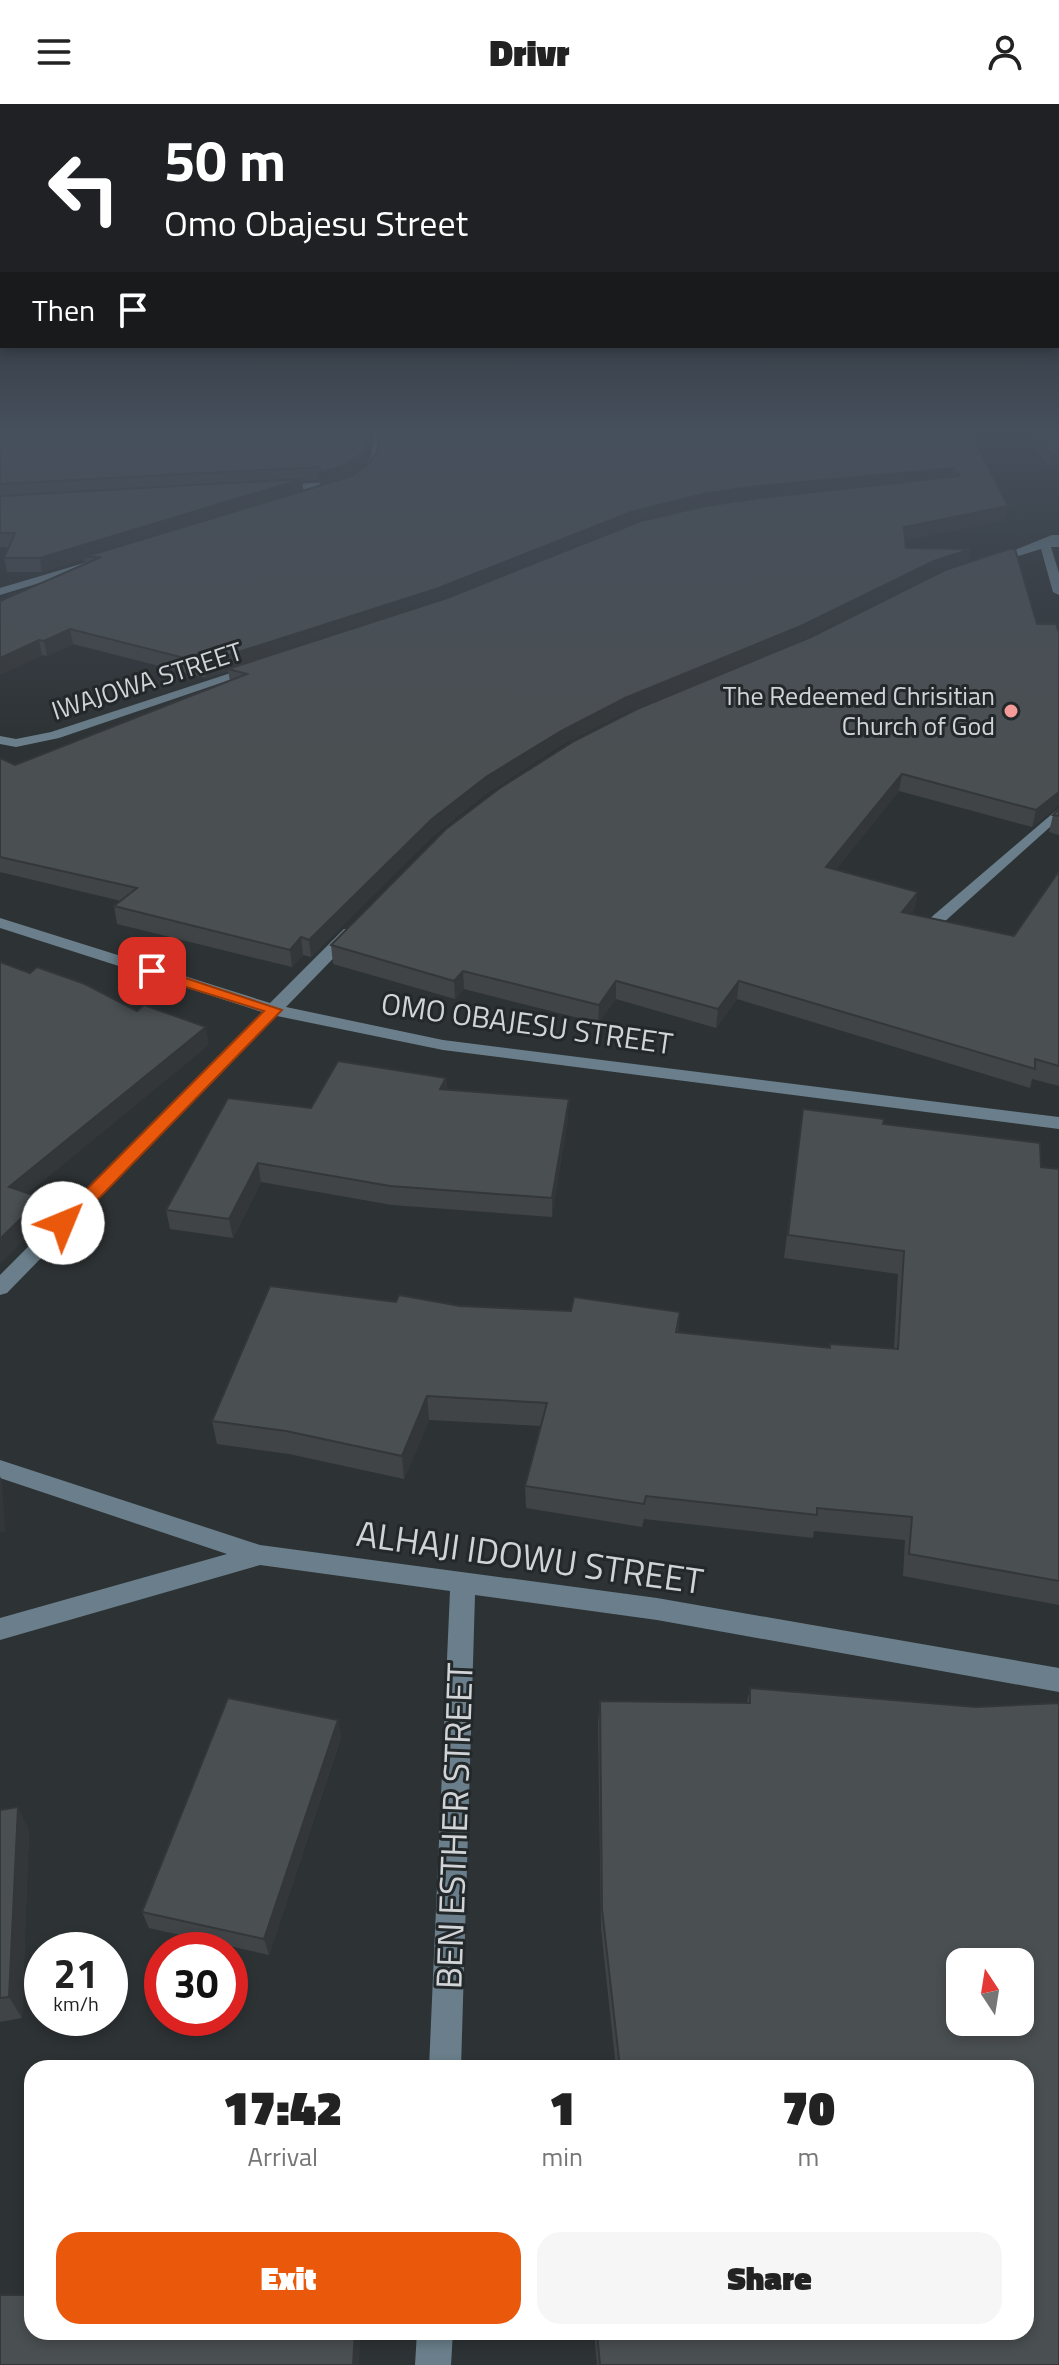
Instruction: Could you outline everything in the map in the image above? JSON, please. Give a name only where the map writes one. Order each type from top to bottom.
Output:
[{"type":"street","points":[[974,568],[1052,544],[1059,592]]},
{"type":"street","points":[[0,592],[106,559]]},
{"type":"street","name":"IWAJOWA STREET","points":[[0,740],[16,743],[54,735],[263,667]]},
{"type":"street","points":[[927,929],[1059,812]]},
{"type":"street","points":[[0,1288],[363,919]]},
{"type":"street","name":"OMO OBAJESU STREET","points":[[0,923],[274,1010],[443,1045],[1059,1123]]},
{"type":"street","name":"ALHAJI IDOWU STREET","points":[[0,1469],[260,1555],[657,1609],[1059,1680]]},
{"type":"street","points":[[0,1629],[260,1555]]},
{"type":"street","name":"BEN ESTHER STREET","points":[[445,2060],[463,1584]]},
{"type":"street","points":[[433,2365],[435,2340]]},
{"type":"building","points":[[14,536],[115,536],[40,558],[4,558]]},
{"type":"building","points":[[155,536],[571,536],[436,589],[204,663],[70,629],[0,658],[0,601],[101,557],[84,557]]},
{"type":"building","points":[[604,536],[905,536],[906,548],[971,549],[934,561],[801,626],[625,698],[561,731],[486,777],[432,819],[309,940],[301,937],[290,950],[114,906],[137,888],[0,857],[0,758],[15,765],[247,674],[228,669],[447,598]]},
{"type":"building","points":[[1015,549],[1037,624],[1056,624],[1059,633],[1059,792],[1036,810],[902,774],[826,867],[918,892],[902,912],[1014,936],[1059,871],[1059,1066],[1035,1059],[1035,1069],[739,981],[718,1009],[616,981],[599,1005],[463,971],[454,981],[331,945],[446,829],[500,788],[574,741],[637,709],[811,637],[945,570]]},
{"type":"building","points":[[0,962],[30,973],[37,967],[85,984],[137,1011],[144,1005],[206,1027],[9,1187],[42,1198],[0,1239]]},
{"type":"building","points":[[338,1061],[446,1078],[440,1089],[569,1099],[552,1198],[390,1186],[258,1163],[229,1219],[166,1210],[228,1098],[311,1108]]},
{"type":"building","points":[[803,1109],[884,1119],[883,1124],[1040,1143],[1041,1167],[1059,1169],[1059,1581],[909,1554],[912,1517],[817,1508],[817,1515],[646,1496],[644,1504],[525,1486],[547,1403],[427,1396],[402,1456],[286,1431],[212,1421],[270,1286],[396,1302],[399,1295],[460,1306],[571,1311],[574,1297],[680,1312],[676,1332],[830,1348],[830,1344],[898,1349],[904,1251],[788,1235]]},
{"type":"building","points":[[750,1688],[976,1707],[1059,1703],[1059,2365],[600,2365],[598,2340],[1034,2340],[1034,2060],[619,2060],[602,1909],[600,1701],[750,1703]]},
{"type":"building","points":[[228,1698],[338,1720],[264,1939],[248,1935],[248,1932],[232,1932],[142,1912]]},
{"type":"building","points":[[18,1807],[9,1997],[0,1998],[0,1810]]},
{"type":"building","points":[[0,2295],[24,2295],[24,2340],[355,2340],[353,2365],[0,2365]]},
{"type":"place","name":"The Redeemed Chrisitian Church of God","points":[[1011,711]]},
{"type":"route","points":[[63,1223],[274,1010],[152,971]]}]
